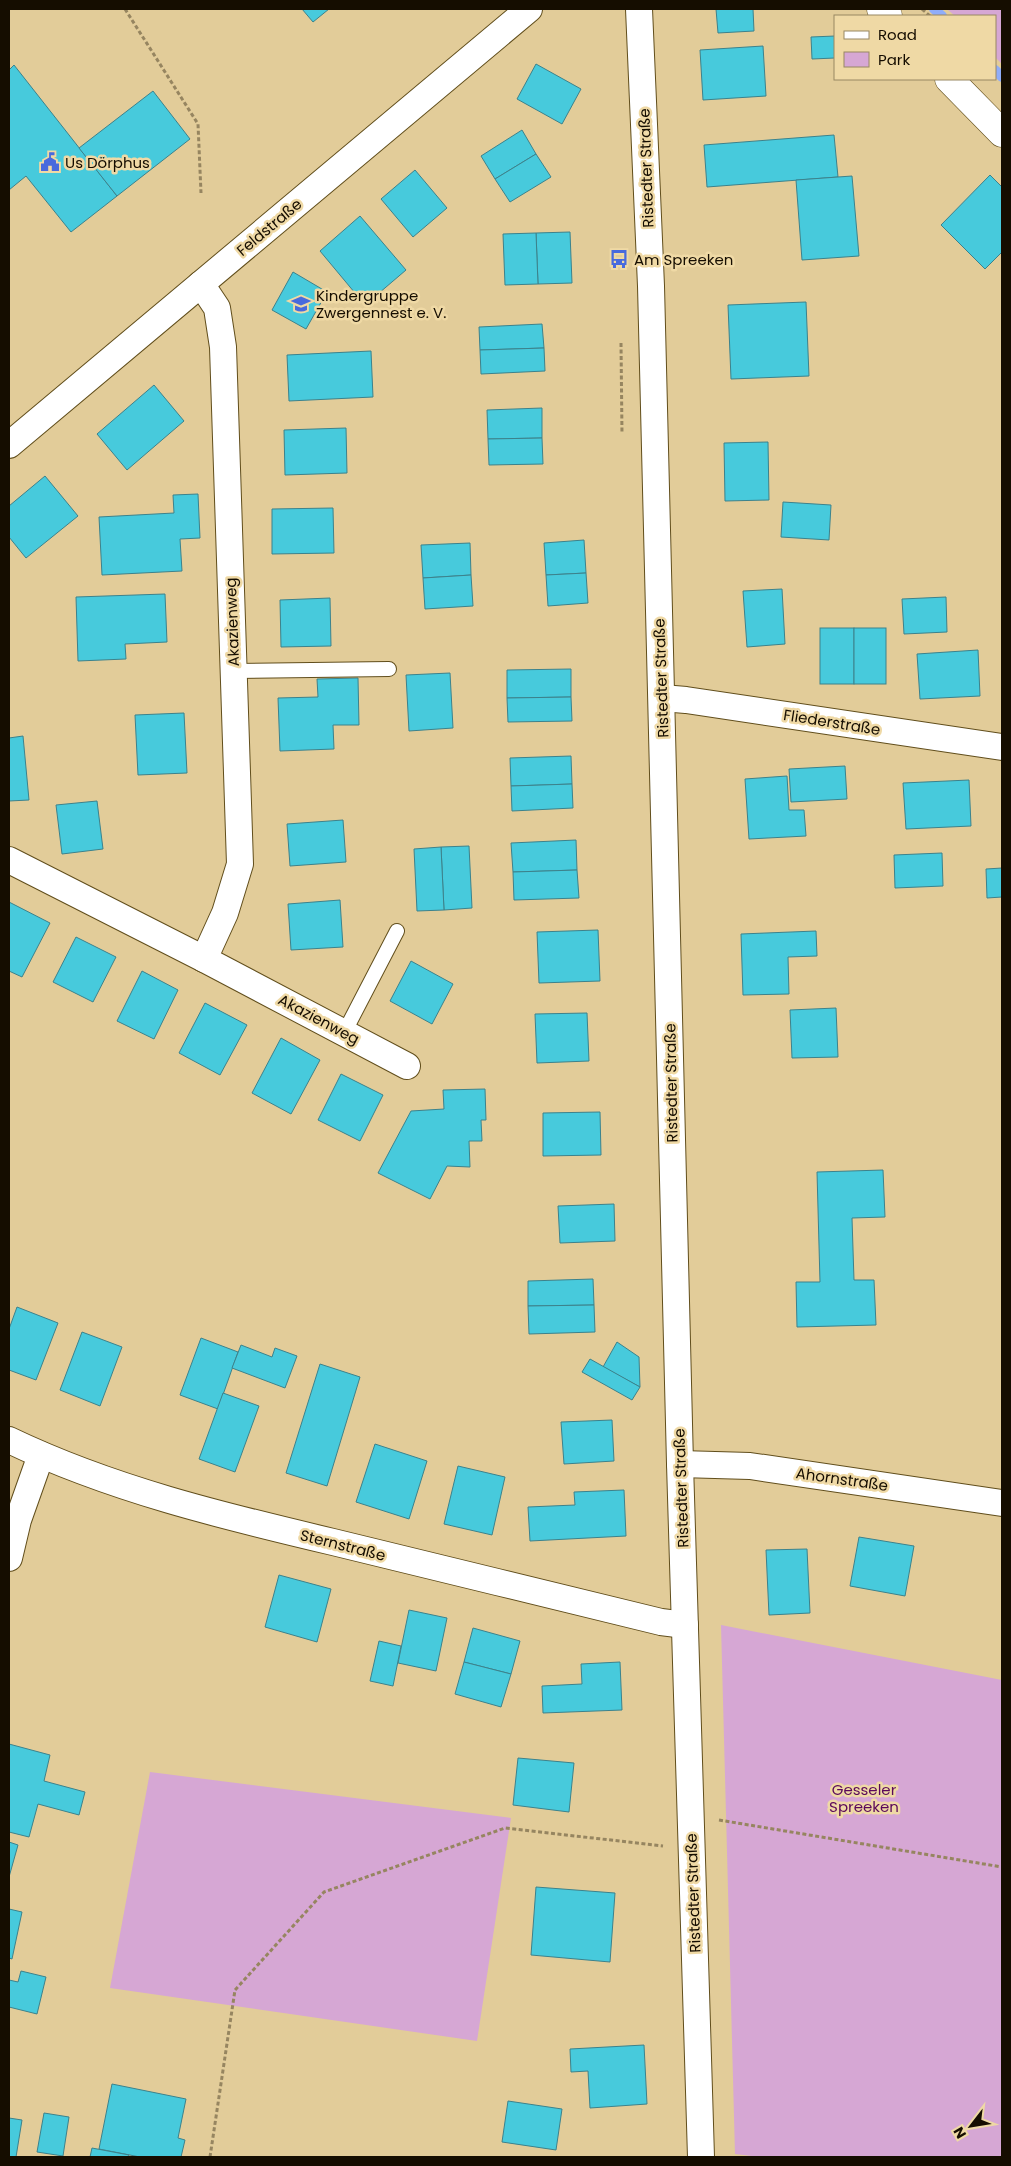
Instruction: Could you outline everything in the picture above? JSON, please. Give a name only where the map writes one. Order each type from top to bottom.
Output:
[{"type":"street","name":"Feldstraße","points":[[9,445],[529,9]]},
{"type":"street","name":"Ristedter Straße","points":[[639,9],[651,286],[680,1464],[701,2157]]},
{"type":"street","points":[[950,80],[1002,133]]},
{"type":"street","name":"Akazienweg","points":[[201,284],[217,308],[224,347],[240,864],[225,913],[204,959]]},
{"type":"street","name":"Fliederstraße","points":[[662,698],[686,700],[1002,748]]},
{"type":"street","name":"Akazienweg","points":[[9,860],[204,959],[407,1066]]},
{"type":"street","name":"Sternstraße","points":[[9,1440],[102,1480],[243,1520],[661,1622],[685,1625]]},
{"type":"street","points":[[9,1558],[18,1520],[41,1455]]},
{"type":"street","name":"Ahornstraße","points":[[680,1464],[750,1466],[1002,1503]]},
{"type":"lane","points":[[233,671],[390,669]]},
{"type":"lane","points":[[344,1033],[397,931]]},
{"type":"path","points":[[125,9],[198,124],[201,193]]},
{"type":"path","points":[[692,1817],[1002,1867]]},
{"type":"path","points":[[210,2157],[235,1990],[324,1892],[504,1828],[692,1848]]},
{"type":"green space","points":[[947,9],[1002,9],[1002,64],[996,58],[996,15],[954,15]]},
{"type":"green space","name":"Gesseler Spreeken","points":[[721,1625],[1002,1680],[1002,2157],[760,2157],[735,2154]]},
{"type":"green space","points":[[150,1772],[511,1818],[477,2041],[110,1988]]},
{"type":"building","points":[[302,9],[329,9],[313,22]]},
{"type":"building","points":[[716,9],[753,9],[754,31],[718,33]]},
{"type":"building","points":[[834,36],[834,58],[812,59],[811,37]]},
{"type":"building","points":[[763,46],[766,96],[703,100],[700,50]]},
{"type":"building","points":[[536,64],[581,89],[562,124],[517,99]]},
{"type":"building","name":"Us Dörphus","points":[[14,65],[117,196],[71,232],[26,176],[9,190],[9,70]]},
{"type":"building","points":[[153,91],[190,139],[117,196],[79,148]]},
{"type":"building","points":[[522,130],[536,154],[495,179],[481,156]]},
{"type":"building","points":[[834,135],[838,177],[707,187],[704,145]]},
{"type":"building","points":[[536,154],[551,177],[510,202],[495,179]]},
{"type":"building","points":[[415,170],[447,208],[413,237],[381,199]]},
{"type":"building","points":[[990,175],[1002,187],[1002,252],[985,269],[941,225]]},
{"type":"building","points":[[852,176],[859,256],[802,260],[796,180]]},
{"type":"building","points":[[360,216],[406,270],[365,305],[320,251]]},
{"type":"building","points":[[570,232],[572,283],[538,284],[536,233]]},
{"type":"building","points":[[536,233],[538,284],[505,285],[503,234]]},
{"type":"building","points":[[293,272],[327,292],[306,329],[272,310]]},
{"type":"building","points":[[806,302],[809,376],[731,379],[728,305]]},
{"type":"building","points":[[542,324],[544,348],[480,350],[479,327]]},
{"type":"building","points":[[544,348],[545,371],[481,374],[480,350]]},
{"type":"building","points":[[371,351],[373,397],[289,401],[287,355]]},
{"type":"building","points":[[154,385],[184,421],[127,470],[97,434]]},
{"type":"building","points":[[542,408],[542,438],[488,439],[487,410]]},
{"type":"building","points":[[346,428],[347,473],[285,475],[284,430]]},
{"type":"building","points":[[542,438],[543,464],[489,465],[488,439]]},
{"type":"building","points":[[768,442],[769,500],[725,501],[724,443]]},
{"type":"building","points":[[45,476],[78,516],[26,558],[9,537],[9,506]]},
{"type":"building","points":[[198,494],[200,538],[180,539],[182,571],[102,575],[99,517],[174,513],[173,495]]},
{"type":"building","points":[[783,502],[831,505],[829,540],[781,537]]},
{"type":"building","points":[[333,508],[334,553],[272,554],[272,509]]},
{"type":"building","points":[[584,540],[586,573],[546,575],[544,543]]},
{"type":"building","points":[[470,543],[471,575],[423,578],[421,545]]},
{"type":"building","points":[[586,573],[588,603],[548,606],[546,575]]},
{"type":"building","points":[[471,575],[473,606],[425,609],[423,578]]},
{"type":"building","points":[[782,589],[785,644],[747,647],[743,591]]},
{"type":"building","points":[[165,594],[167,642],[125,644],[126,659],[78,661],[76,597]]},
{"type":"building","points":[[946,597],[947,632],[904,634],[902,599]]},
{"type":"building","points":[[330,598],[331,646],[281,647],[280,600]]},
{"type":"building","points":[[820,628],[854,628],[854,684],[820,684]]},
{"type":"building","points":[[854,628],[886,628],[886,684],[854,684]]},
{"type":"building","points":[[978,650],[980,696],[920,699],[917,654]]},
{"type":"building","points":[[571,669],[571,697],[507,698],[507,670]]},
{"type":"building","points":[[450,673],[453,728],[409,731],[406,675]]},
{"type":"building","points":[[358,678],[359,725],[333,725],[334,749],[280,751],[278,698],[318,697],[317,679]]},
{"type":"building","points":[[571,697],[572,721],[508,722],[507,698]]},
{"type":"building","points":[[184,713],[187,773],[138,775],[135,715]]},
{"type":"building","points":[[23,736],[29,800],[9,801],[9,738]]},
{"type":"building","points":[[571,756],[572,784],[511,786],[510,758]]},
{"type":"building","points":[[845,766],[847,799],[791,802],[789,769]]},
{"type":"building","points":[[787,776],[789,810],[804,810],[806,836],[749,839],[745,779]]},
{"type":"building","points":[[969,780],[971,826],[906,829],[903,783]]},
{"type":"building","points":[[572,784],[573,808],[512,811],[511,786]]},
{"type":"building","points":[[97,801],[103,849],[62,854],[56,805]]},
{"type":"building","points":[[343,820],[346,862],[290,866],[287,824]]},
{"type":"building","points":[[576,840],[577,870],[513,872],[511,843]]},
{"type":"building","points":[[469,846],[472,908],[444,910],[441,847]]},
{"type":"building","points":[[441,847],[444,910],[417,911],[414,849]]},
{"type":"building","points":[[942,853],[943,886],[895,888],[894,855]]},
{"type":"building","points":[[1002,868],[1002,897],[987,898],[986,869]]},
{"type":"building","points":[[577,870],[579,898],[514,900],[513,872]]},
{"type":"building","points":[[340,900],[343,947],[291,950],[288,904]]},
{"type":"building","points":[[9,902],[50,923],[22,977],[9,971]]},
{"type":"building","points":[[598,930],[600,981],[539,983],[537,932]]},
{"type":"building","points":[[816,931],[817,956],[788,957],[789,994],[743,995],[741,934]]},
{"type":"building","points":[[76,937],[116,957],[93,1002],[53,982]]},
{"type":"building","points":[[411,961],[453,984],[432,1024],[390,1001]]},
{"type":"building","points":[[142,971],[178,990],[154,1039],[117,1021]]},
{"type":"building","points":[[205,1003],[247,1025],[220,1075],[179,1053]]},
{"type":"building","points":[[836,1008],[838,1057],[792,1058],[790,1010]]},
{"type":"building","points":[[587,1013],[589,1061],[537,1063],[535,1014]]},
{"type":"building","points":[[281,1038],[320,1060],[291,1114],[252,1093]]},
{"type":"building","points":[[341,1074],[383,1095],[360,1141],[318,1120]]},
{"type":"building","points":[[485,1089],[486,1120],[481,1120],[482,1141],[469,1141],[470,1167],[447,1166],[430,1199],[378,1173],[411,1111],[444,1109],[443,1090]]},
{"type":"building","points":[[600,1112],[601,1155],[543,1156],[543,1113]]},
{"type":"building","points":[[883,1170],[885,1217],[852,1218],[854,1280],[874,1280],[876,1325],[797,1327],[796,1282],[820,1282],[817,1172]]},
{"type":"building","points":[[614,1204],[615,1241],[560,1243],[558,1206]]},
{"type":"building","points":[[593,1279],[594,1305],[528,1306],[528,1281]]},
{"type":"building","points":[[594,1305],[595,1332],[529,1334],[528,1306]]},
{"type":"building","points":[[17,1307],[58,1323],[36,1380],[9,1370],[9,1329]]},
{"type":"building","points":[[82,1332],[122,1347],[100,1406],[60,1390]]},
{"type":"building","points":[[201,1338],[238,1352],[218,1409],[180,1395]]},
{"type":"building","points":[[617,1342],[639,1357],[640,1387],[603,1367]]},
{"type":"building","points":[[241,1345],[272,1357],[275,1348],[297,1356],[285,1388],[232,1368]]},
{"type":"building","points":[[590,1359],[640,1387],[632,1400],[582,1372]]},
{"type":"building","points":[[320,1364],[360,1377],[327,1486],[286,1473]]},
{"type":"building","points":[[223,1393],[259,1406],[235,1472],[199,1459]]},
{"type":"building","points":[[612,1420],[614,1461],[564,1464],[561,1422]]},
{"type":"building","points":[[375,1444],[427,1461],[409,1519],[356,1502]]},
{"type":"building","points":[[458,1466],[505,1477],[492,1535],[444,1524]]},
{"type":"building","points":[[624,1490],[626,1536],[530,1541],[528,1507],[575,1505],[574,1492]]},
{"type":"building","points":[[859,1537],[914,1546],[905,1596],[850,1586]]},
{"type":"building","points":[[807,1549],[810,1613],[769,1615],[766,1550]]},
{"type":"building","points":[[279,1575],[331,1589],[317,1642],[265,1627]]},
{"type":"building","points":[[409,1610],[447,1618],[436,1671],[398,1663]]},
{"type":"building","points":[[473,1628],[520,1641],[511,1674],[464,1662]]},
{"type":"building","points":[[379,1641],[401,1646],[393,1686],[370,1681]]},
{"type":"building","points":[[464,1662],[511,1674],[501,1707],[455,1694]]},
{"type":"building","points":[[620,1662],[622,1710],[543,1713],[542,1686],[582,1684],[581,1664]]},
{"type":"building","points":[[9,1744],[50,1755],[44,1781],[85,1792],[79,1815],[38,1804],[29,1837],[9,1832]]},
{"type":"building","points":[[518,1758],[574,1763],[569,1812],[513,1805]]},
{"type":"building","points":[[9,1842],[18,1845],[9,1877]]},
{"type":"building","points":[[536,1887],[615,1893],[610,1962],[531,1955]]},
{"type":"building","points":[[9,1909],[22,1912],[12,1959],[9,1958]]},
{"type":"building","points":[[21,1971],[46,1977],[37,2014],[9,2007],[9,1980],[18,1982]]},
{"type":"building","points":[[644,2045],[647,2104],[590,2108],[588,2071],[571,2072],[570,2049]]},
{"type":"building","points":[[112,2084],[186,2099],[178,2138],[185,2140],[181,2157],[140,2157],[99,2149]]},
{"type":"building","points":[[508,2101],[562,2109],[556,2150],[502,2142]]},
{"type":"building","points":[[44,2113],[69,2117],[63,2156],[37,2152]]},
{"type":"building","points":[[9,2118],[22,2120],[16,2157],[9,2157]]},
{"type":"building","points":[[92,2148],[129,2155],[128,2157],[90,2157]]},
{"type":"waterway","points":[[934,9],[941,15]]},
{"type":"waterway","points":[[996,71],[1002,77]]},
{"type":"place","name":"Us Dörphus","points":[[50,162]]},
{"type":"place","name":"Am Spreeken","points":[[619,259]]},
{"type":"place","name":"Kindergruppe Zwergennest e. V.","points":[[301,304]]}]
